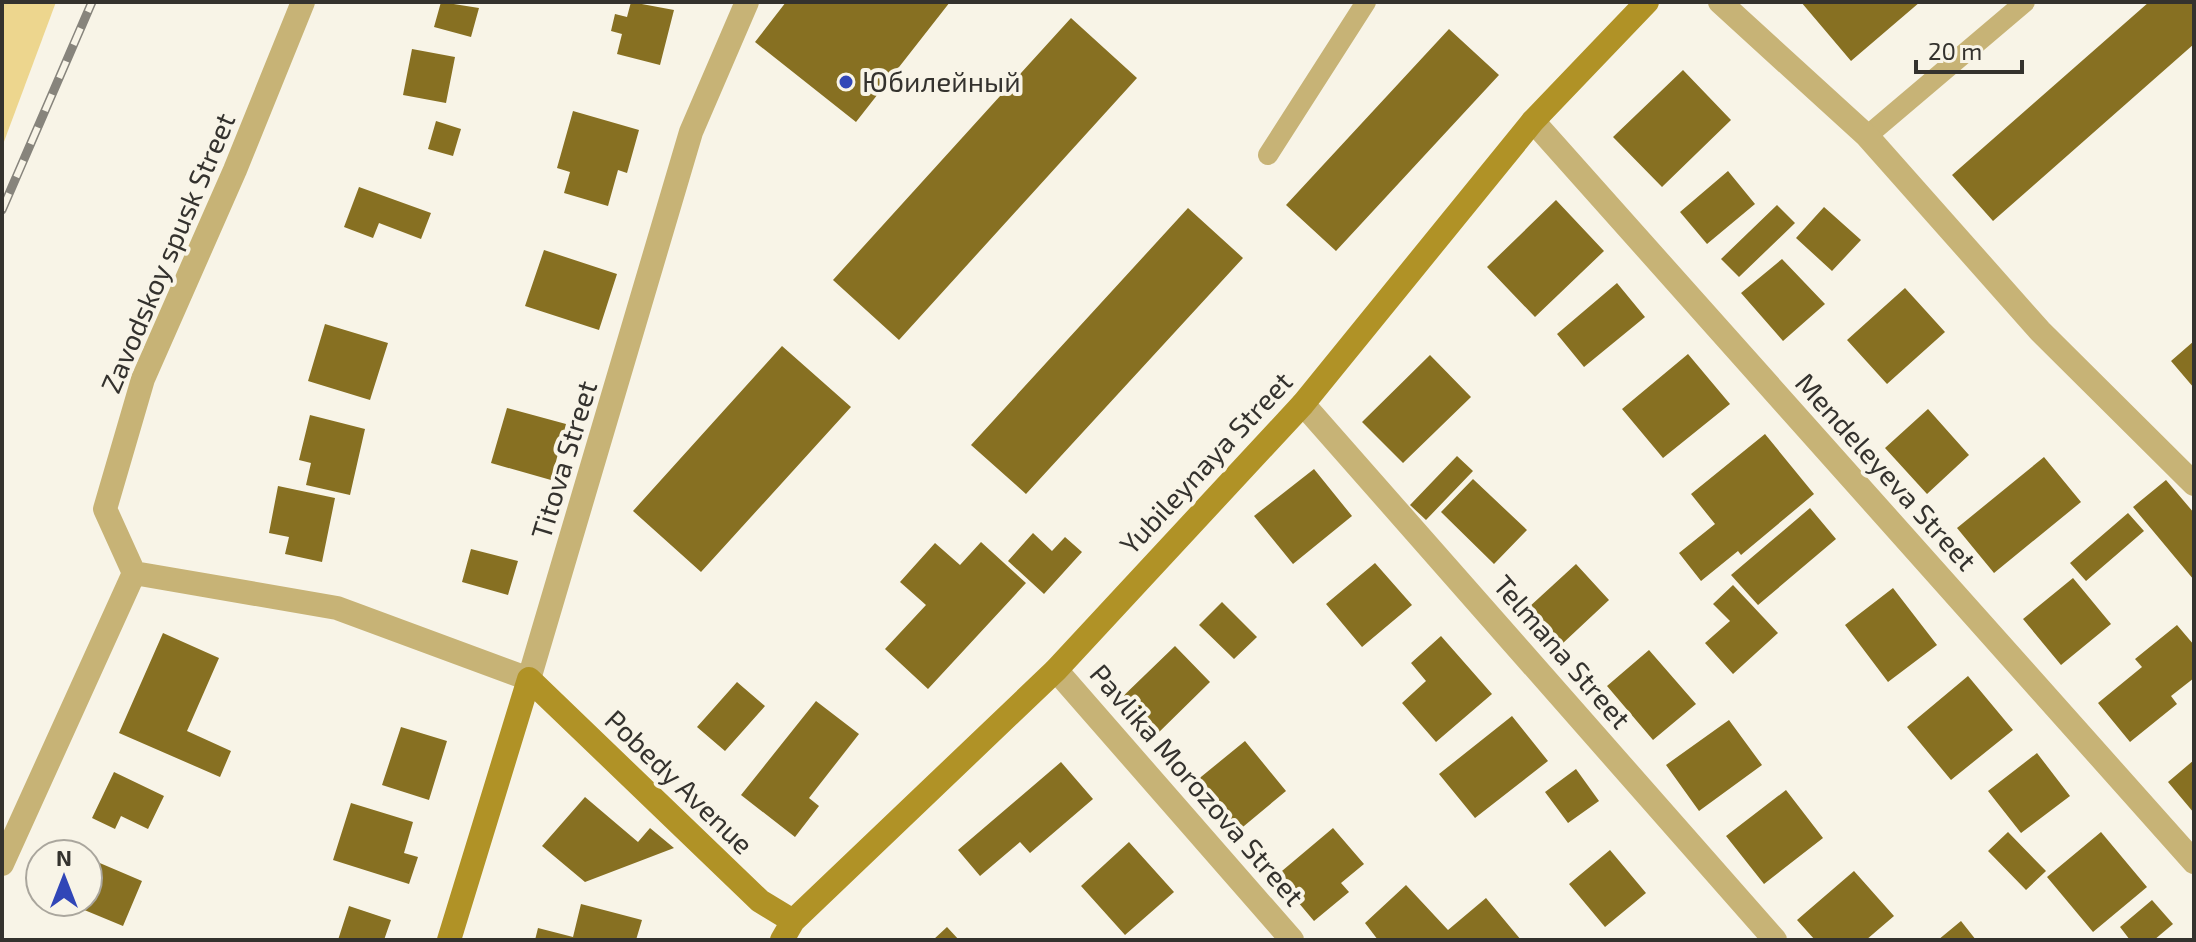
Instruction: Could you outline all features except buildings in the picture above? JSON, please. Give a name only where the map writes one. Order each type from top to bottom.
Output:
[{"type":"street","name":"Zavodskoy spusk Street","points":[[134,573],[105,509],[143,379],[235,170],[303,2]]},
{"type":"street","name":"Titova Street","points":[[449,940],[691,132],[747,2]]},
{"type":"street","name":"Yubileynaya Street","points":[[787,931],[1056,670],[1303,404],[1533,121],[1647,2]]},
{"type":"street","points":[[1720,2],[1867,136],[2040,331],[2194,484]]},
{"type":"street","name":"Mendeleyeva Street","points":[[1533,121],[2194,862]]},
{"type":"street","name":"Telmana Street","points":[[1303,404],[1775,940]]},
{"type":"street","points":[[2,864],[134,573],[337,608],[529,679]]},
{"type":"street","name":"Pavlika Morozova Street","points":[[1056,670],[1292,940]]},
{"type":"street","name":"Pobedy Avenue","points":[[529,679],[760,901],[787,931]]},
{"type":"lane","points":[[1268,155],[1366,2]]},
{"type":"lane","points":[[1867,136],[2025,2]]},
{"type":"shaded area","points":[[2,2],[56,2],[2,147]]},
{"type":"railway","points":[[2,210],[92,2]]},
{"type":"place","name":"Юбилейный","points":[[846,82]]}]
